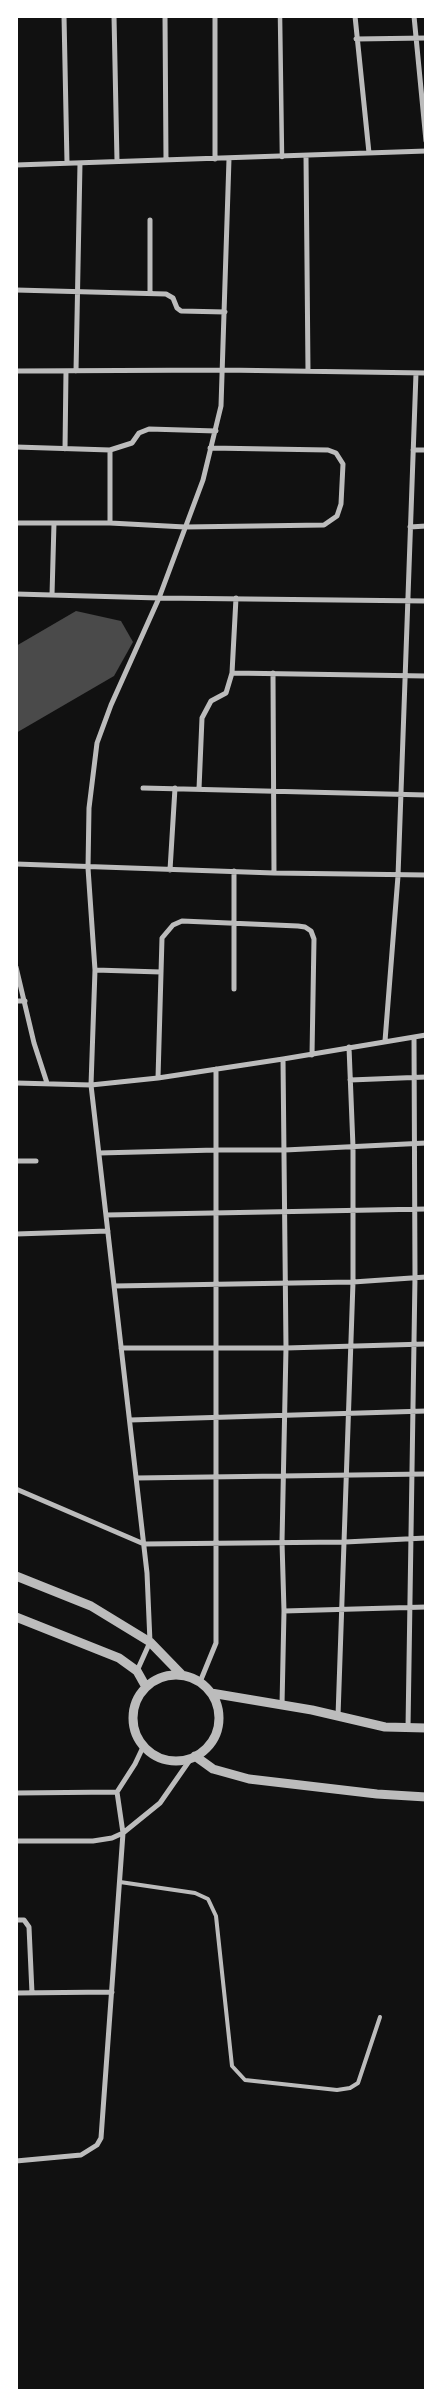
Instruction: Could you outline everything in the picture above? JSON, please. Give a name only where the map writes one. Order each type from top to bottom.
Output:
[{"type":"street","points":[[64,16],[67,163]]},
{"type":"street","points":[[114,16],[116,162]]},
{"type":"street","points":[[166,16],[166,160]]},
{"type":"street","points":[[214,159],[215,16]]},
{"type":"street","points":[[280,16],[282,156]]},
{"type":"street","points":[[355,16],[369,153]]},
{"type":"street","points":[[414,16],[414,38],[426,141]]},
{"type":"street","points":[[356,39],[426,38]]},
{"type":"street","points":[[16,165],[426,151]]},
{"type":"street","points":[[306,156],[308,372]]},
{"type":"street","points":[[137,1672],[150,1642],[144,1544],[91,1085],[95,970],[88,868],[89,808],[97,743],[111,705],[159,598],[203,480],[216,431],[221,406],[223,370],[229,159]]},
{"type":"street","points":[[76,371],[76,292],[80,163]]},
{"type":"street","points":[[150,220],[150,293]]},
{"type":"street","points":[[16,290],[150,293],[171,296],[177,308],[181,311],[225,312]]},
{"type":"street","points":[[16,371],[223,370],[426,373]]},
{"type":"street","points":[[65,448],[66,371]]},
{"type":"street","points":[[385,1042],[398,876],[416,373]]},
{"type":"street","points":[[16,448],[110,450],[132,443],[139,433],[149,430],[216,431]]},
{"type":"street","points":[[16,523],[110,523],[185,527],[324,525],[337,516],[341,504],[343,464],[336,453],[328,450],[210,448]]},
{"type":"street","points":[[110,450],[110,523]]},
{"type":"street","points":[[413,450],[426,450]]},
{"type":"street","points":[[52,595],[54,523]]},
{"type":"street","points":[[410,526],[426,526]]},
{"type":"street","points":[[16,594],[159,598],[426,601]]},
{"type":"street","points":[[199,789],[202,718],[211,701],[226,693],[232,673],[236,598]]},
{"type":"street","points":[[232,673],[426,676]]},
{"type":"street","points":[[273,674],[274,873]]},
{"type":"street","points":[[143,788],[426,795]]},
{"type":"street","points":[[170,870],[175,788]]},
{"type":"street","points":[[16,864],[274,873],[426,875]]},
{"type":"street","points":[[234,871],[234,988]]},
{"type":"street","points":[[158,1078],[162,938],[173,925],[182,921],[234,925],[298,926],[306,927],[311,932],[314,939],[312,1055]]},
{"type":"street","points":[[16,966],[46,1083]]},
{"type":"street","points":[[95,970],[161,972]]},
{"type":"street","points":[[16,1001],[25,1001]]},
{"type":"street","points":[[16,1084],[91,1085],[158,1078],[283,1060],[426,1035]]},
{"type":"street","points":[[408,1728],[412,1538],[412,1345],[415,1277],[414,1037]]},
{"type":"street","points":[[338,1716],[348,1475],[351,1345],[353,1147],[349,1047]]},
{"type":"street","points":[[282,1705],[284,1610],[282,1542],[286,1348],[283,1060]]},
{"type":"street","points":[[200,1682],[216,1643],[215,1346],[218,1214],[216,1069]]},
{"type":"street","points":[[350,1080],[426,1078]]},
{"type":"street","points":[[99,1153],[285,1150],[426,1143]]},
{"type":"street","points":[[16,1161],[36,1161]]},
{"type":"street","points":[[106,1216],[426,1209]]},
{"type":"street","points":[[16,1234],[108,1231]]},
{"type":"street","points":[[114,1286],[352,1282],[426,1277]]},
{"type":"street","points":[[121,1348],[215,1346],[286,1348],[426,1344]]},
{"type":"street","points":[[130,1420],[426,1411]]},
{"type":"street","points":[[136,1478],[426,1474]]},
{"type":"street","points":[[16,1489],[144,1544],[216,1545],[426,1538]]},
{"type":"street","points":[[16,1576],[91,1606],[150,1642],[182,1675],[200,1682],[211,1693],[218,1710],[218,1728],[210,1745],[194,1757],[160,1803],[123,1833],[112,1838],[94,1841],[16,1840]]},
{"type":"street","points":[[284,1610],[426,1606]]},
{"type":"street","points":[[16,1617],[119,1658],[137,1672],[146,1688]]},
{"type":"street","points":[[182,1675],[159,1678],[146,1688],[134,1710],[137,1734],[151,1752],[171,1760],[194,1757],[213,1769],[249,1779],[377,1794],[426,1797]]},
{"type":"street","points":[[211,1693],[282,1705],[385,1727],[426,1728]]},
{"type":"street","points":[[16,2160],[81,2154],[97,2144],[101,2138],[123,1833],[117,1792],[136,1764],[144,1745]]},
{"type":"street","points":[[16,1793],[117,1792]]},
{"type":"street","points":[[16,1920],[24,1920],[29,1927],[32,1992]]},
{"type":"street","points":[[16,1993],[112,1992]]},
{"type":"lane","points":[[120,1882],[195,1893],[208,1899],[216,1916],[232,2066],[245,2080],[337,2090],[350,2088],[358,2082],[380,2017]]},
{"type":"building","points":[[76,611],[121,621],[133,642],[114,676],[16,733],[16,646]]}]
